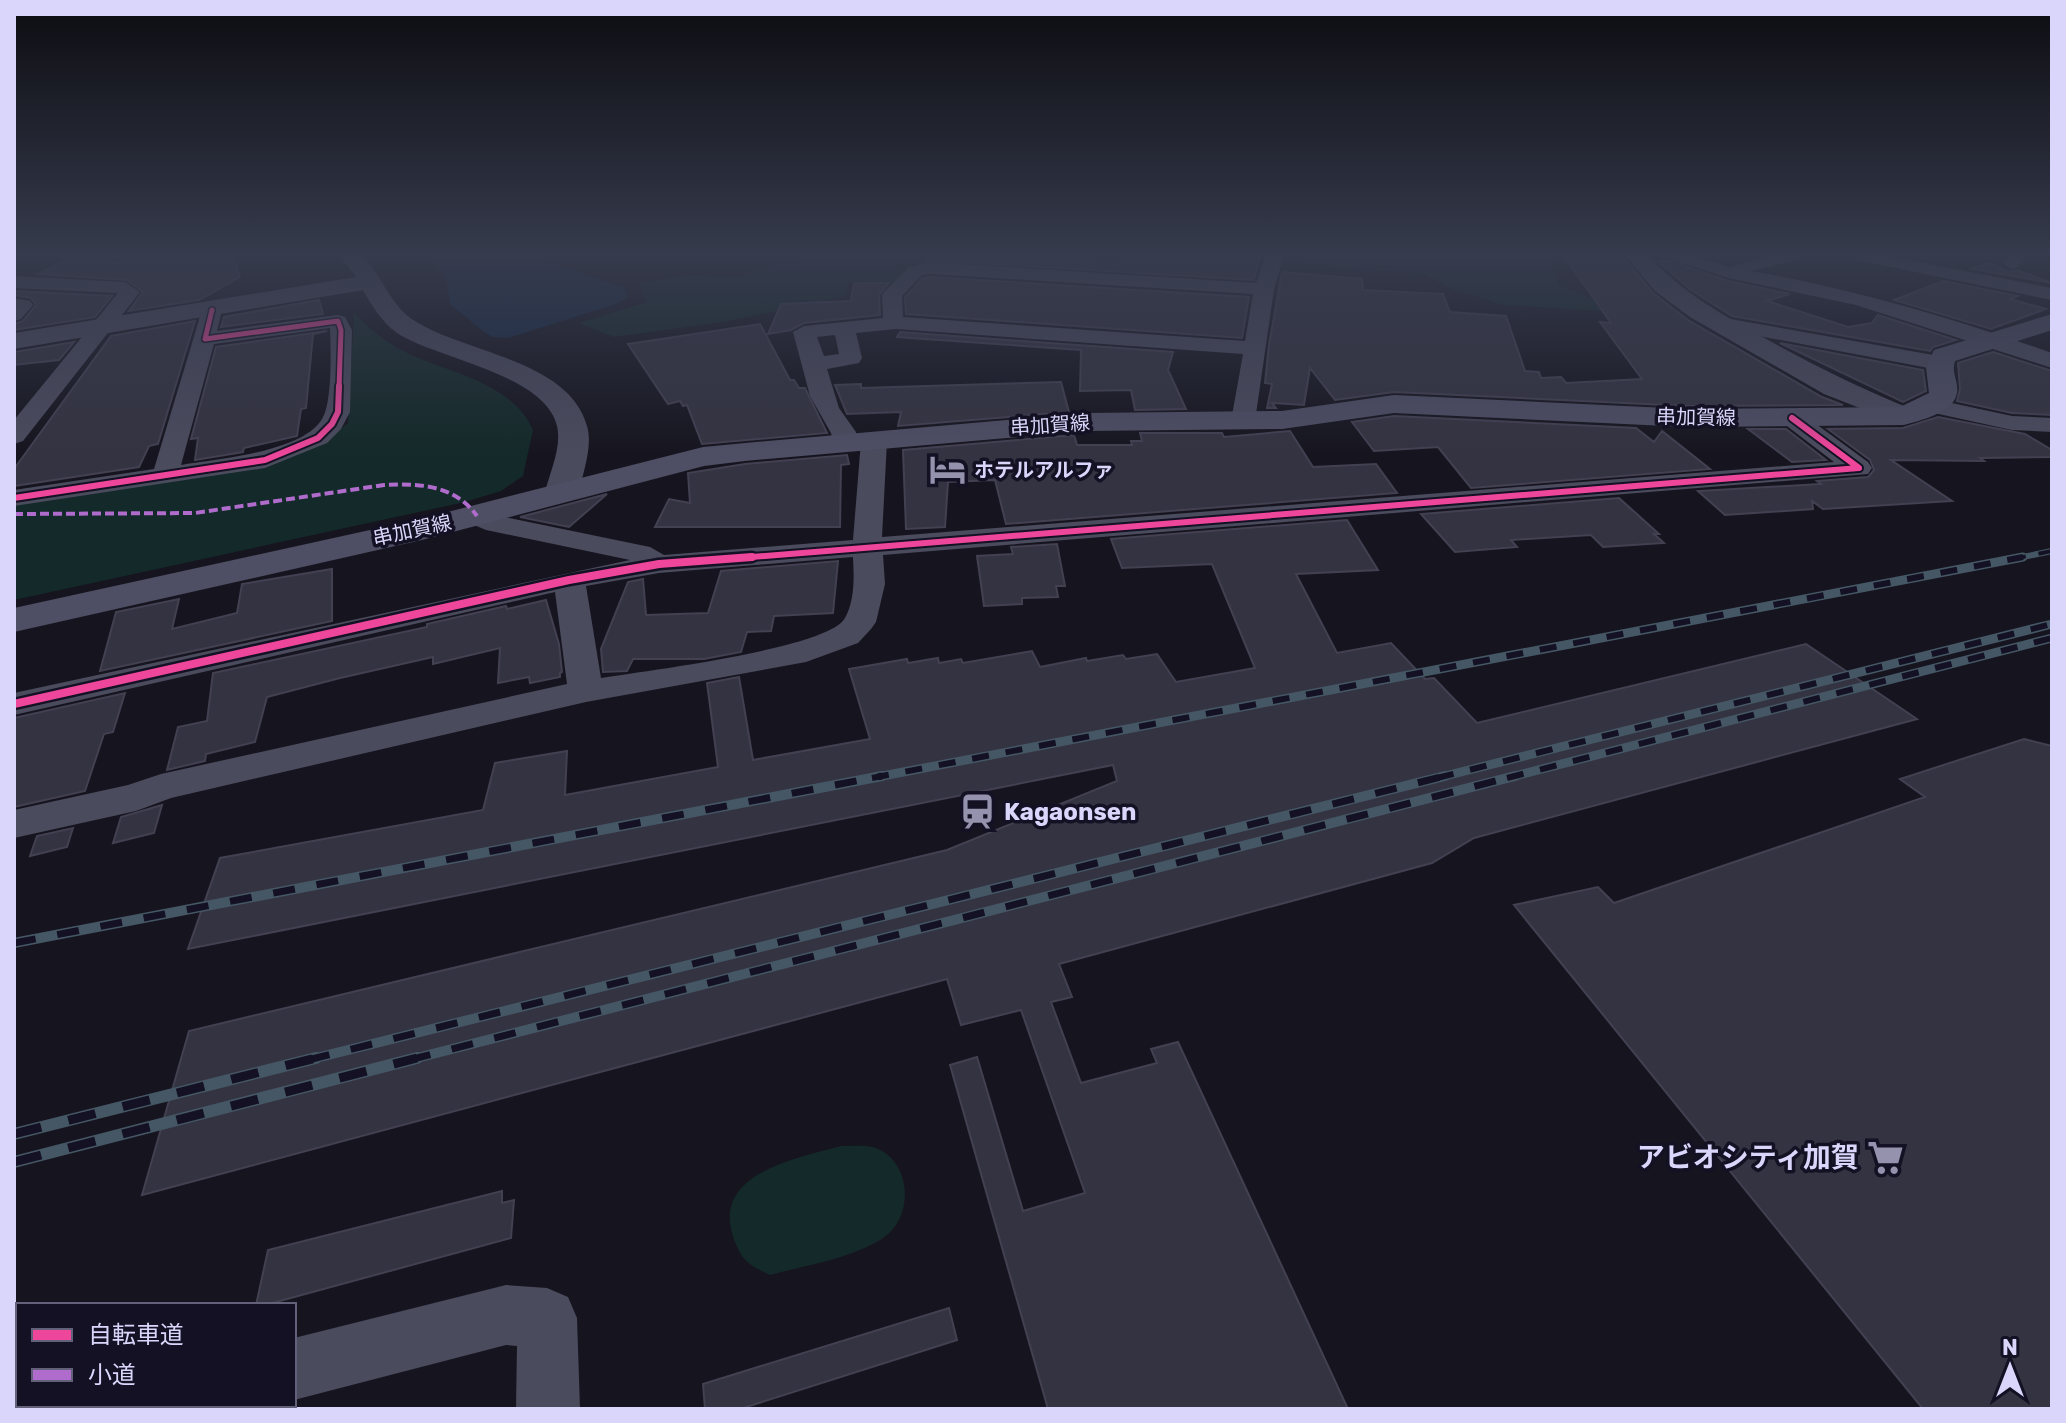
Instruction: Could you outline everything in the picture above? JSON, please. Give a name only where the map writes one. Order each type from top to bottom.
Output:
[{"type":"main road","points":[[1933,406],[1944,392],[1939,363],[1944,356],[1989,339],[2045,327]]},
{"type":"main road","name":"串加賀線","points":[[16,624],[477,516],[703,457],[1086,422],[1243,421],[1312,417],[1394,404],[1599,415],[1792,418],[1903,416],[1933,406]]},
{"type":"street","points":[[14,436],[108,321]]},
{"type":"street","points":[[14,341],[143,321]]},
{"type":"street","points":[[165,475],[209,321]]},
{"type":"street","points":[[205,339],[335,321]]},
{"type":"street","points":[[14,498],[265,460],[318,438],[332,424],[338,412],[341,330],[338,321]]},
{"type":"street","points":[[398,321],[418,335],[523,377],[554,396],[570,418],[573,429],[562,492]]},
{"type":"street","points":[[1243,421],[1259,321]]},
{"type":"street","points":[[1716,321],[1834,388],[1903,416]]},
{"type":"street","points":[[1931,321],[2052,361]]},
{"type":"street","points":[[14,824],[136,797],[161,787],[586,691],[794,655],[846,636],[860,622],[870,584],[859,442],[843,432],[830,418],[813,365],[815,354],[804,332],[896,323],[1255,348]]},
{"type":"street","points":[[1719,323],[1939,363]]},
{"type":"street","points":[[813,365],[851,358],[844,329]]},
{"type":"street","points":[[1933,406],[2012,423],[2052,425]]},
{"type":"street","points":[[14,704],[569,580],[659,564],[1859,468],[1792,418]]},
{"type":"street","points":[[477,516],[496,524],[639,553],[659,564]]},
{"type":"street","points":[[569,580],[586,691]]},
{"type":"street","points":[[296,1368],[506,1315],[547,1318],[548,1409]]},
{"type":"green space","points":[[354,321],[363,321],[403,351],[494,389],[523,413],[533,430],[523,476],[501,491],[465,502],[14,600],[14,504],[87,493],[333,435],[348,423]]},
{"type":"green space","points":[[584,321],[725,321],[614,337],[579,323]]},
{"type":"green space","points":[[841,1146],[873,1147],[886,1153],[896,1163],[905,1189],[900,1217],[893,1229],[883,1238],[843,1256],[770,1275],[750,1264],[742,1256],[733,1236],[730,1215],[735,1197],[747,1183],[763,1172],[803,1156]]},
{"type":"water","points":[[471,321],[561,321],[508,338],[493,337]]},
{"type":"building","points":[[22,321],[68,321],[14,330],[14,324]]},
{"type":"building","points":[[195,321],[158,444],[149,446],[139,467],[14,486],[14,469],[111,336]]},
{"type":"building","points":[[223,321],[265,321],[221,327]]},
{"type":"building","points":[[773,321],[819,321],[804,323],[791,330],[768,334]]},
{"type":"building","points":[[1010,321],[1245,321],[1242,338]]},
{"type":"building","points":[[1273,321],[1508,321],[1525,371],[1539,372],[1541,378],[1561,377],[1566,383],[1642,379],[1600,322],[1690,321],[1822,397],[1843,405],[1688,406],[1394,392],[1335,400],[1310,368],[1304,405],[1272,403],[1276,408],[1267,408],[1272,384],[1265,383]]},
{"type":"building","points":[[1763,321],[1831,321],[1848,327],[1873,321],[1898,321],[1956,340],[1933,347],[1930,351]]},
{"type":"building","points":[[1966,321],[2012,321],[1991,329]]},
{"type":"building","points":[[760,324],[790,380],[794,380],[799,388],[805,388],[827,433],[702,444],[687,405],[683,406],[680,401],[668,404],[628,344]]},
{"type":"building","points":[[327,331],[313,334],[306,408],[301,409],[297,436],[244,448],[243,452],[195,460],[198,438],[191,439],[216,347]]},
{"type":"building","points":[[900,332],[1173,352],[1168,370],[1186,409],[1135,410],[1131,390],[1080,391],[1081,350],[897,337]]},
{"type":"building","points":[[74,342],[59,360],[14,365],[14,352]]},
{"type":"building","points":[[1780,343],[1923,370],[1926,391],[1903,402]]},
{"type":"building","points":[[1993,352],[2052,371],[2052,415],[2012,413],[1957,401],[1960,389],[1958,363]]},
{"type":"building","points":[[1061,382],[1069,412],[898,426],[901,412],[847,414],[835,385],[861,384],[861,388]]},
{"type":"building","points":[[1394,416],[1636,428],[1654,442],[1662,431],[1710,469],[1471,488],[1438,447],[1374,451],[1352,422]]},
{"type":"building","points":[[1938,417],[2025,434],[2052,450],[2052,457],[1980,458],[1984,461],[1891,460],[1952,501],[1823,509],[1812,501],[1813,509],[1725,515],[1698,491],[1821,484],[1817,481],[1868,477],[1874,470],[1870,460],[1828,429],[1903,428]]},
{"type":"building","points":[[1748,429],[1786,429],[1826,460],[1792,462]]},
{"type":"building","points":[[1290,431],[1313,467],[1376,464],[1397,493],[1006,524],[995,480],[948,482],[945,527],[906,529],[903,450],[1074,435],[1077,445],[1132,445],[1131,441],[1142,441],[1140,433],[1222,433],[1224,437]]},
{"type":"building","points":[[847,455],[849,464],[841,465],[840,527],[655,527],[669,499],[690,503],[688,473],[745,464]]},
{"type":"building","points":[[607,494],[569,527],[520,517]]},
{"type":"building","points":[[1619,498],[1659,534],[1654,534],[1664,543],[1603,547],[1591,535],[1511,540],[1517,547],[1455,552],[1421,514]]},
{"type":"building","points":[[1347,520],[1378,570],[1296,574],[1337,653],[1391,643],[1425,679],[1434,678],[1477,723],[1806,644],[1917,719],[1474,838],[1432,863],[1059,964],[1072,997],[1051,1002],[1081,1083],[1157,1063],[1151,1049],[1178,1042],[1348,1409],[1048,1409],[950,1065],[977,1057],[1023,1211],[1085,1193],[1021,1010],[961,1025],[947,979],[142,1195],[189,1031],[947,850],[1117,781],[1113,765],[188,949],[220,858],[483,810],[495,763],[567,751],[565,795],[718,767],[707,683],[739,677],[753,760],[870,739],[849,669],[907,659],[908,663],[938,658],[939,663],[961,659],[963,663],[1032,651],[1040,667],[1086,658],[1087,661],[1123,655],[1126,659],[1157,654],[1176,682],[1255,668],[1212,564],[1122,568],[1111,539]]},
{"type":"building","points":[[1057,544],[1065,586],[1056,586],[1058,597],[1022,598],[1022,604],[984,606],[977,556],[1013,554],[1011,547]]},
{"type":"building","points":[[838,561],[833,613],[774,616],[771,631],[747,632],[741,652],[704,659],[633,659],[627,671],[603,672],[601,649],[628,582],[643,579],[646,615],[708,613],[721,571]]},
{"type":"building","points":[[332,569],[332,621],[100,671],[116,612],[179,599],[172,629],[237,613],[242,584]]},
{"type":"building","points":[[546,600],[559,644],[560,677],[530,683],[529,677],[498,683],[500,648],[433,664],[433,657],[340,678],[267,697],[255,742],[206,754],[205,761],[167,770],[178,727],[207,721],[213,673],[427,627],[427,624],[506,606],[507,609]]},
{"type":"building","points":[[125,693],[113,732],[104,734],[85,791],[14,807],[14,718]]},
{"type":"building","name":"アビオシティ加賀","points":[[2024,739],[2052,746],[2052,1409],[1923,1409],[1514,905],[1598,887],[1614,903],[1925,797],[1900,779]]},
{"type":"building","points":[[162,805],[154,833],[113,843],[121,817]]},
{"type":"building","points":[[73,828],[67,847],[30,856],[37,836]]},
{"type":"building","points":[[502,1191],[502,1203],[514,1200],[511,1238],[272,1303],[256,1303],[268,1250]]},
{"type":"building","points":[[949,1308],[957,1340],[740,1409],[705,1409],[703,1384]]},
{"type":"railway","points":[[2019,558],[2052,551]]},
{"type":"railway","points":[[872,778],[2019,558]]},
{"type":"railway","points":[[2013,559],[2019,558]]},
{"type":"railway","points":[[1440,777],[2052,624]]},
{"type":"railway","points":[[1507,778],[2052,638]]},
{"type":"railway","points":[[14,943],[882,776]]},
{"type":"railway","points":[[1440,777],[1445,776]]},
{"type":"railway","points":[[409,1060],[1515,776]]},
{"type":"railway","points":[[315,1058],[1440,777]]},
{"type":"railway","points":[[14,1134],[315,1058]]},
{"type":"railway","points":[[308,1060],[315,1058]]},
{"type":"railway","points":[[14,1162],[417,1058]]},
{"type":"marked path","points":[[14,514],[195,513],[409,484],[436,488],[460,497],[477,516]]},
{"type":"cycle path","points":[[209,321],[205,339],[335,321]]},
{"type":"cycle path","points":[[14,498],[265,460],[318,438],[332,424],[338,412],[341,330],[338,321]]},
{"type":"cycle path","points":[[14,704],[569,580],[659,564],[1859,468],[1792,418]]},
{"type":"place","name":"ホテルアルファ","points":[[948,470]]},
{"type":"place","name":"Kagaonsen","points":[[978,812]]},
{"type":"place","name":"アビオシティ加賀","points":[[1885,1157]]}]
